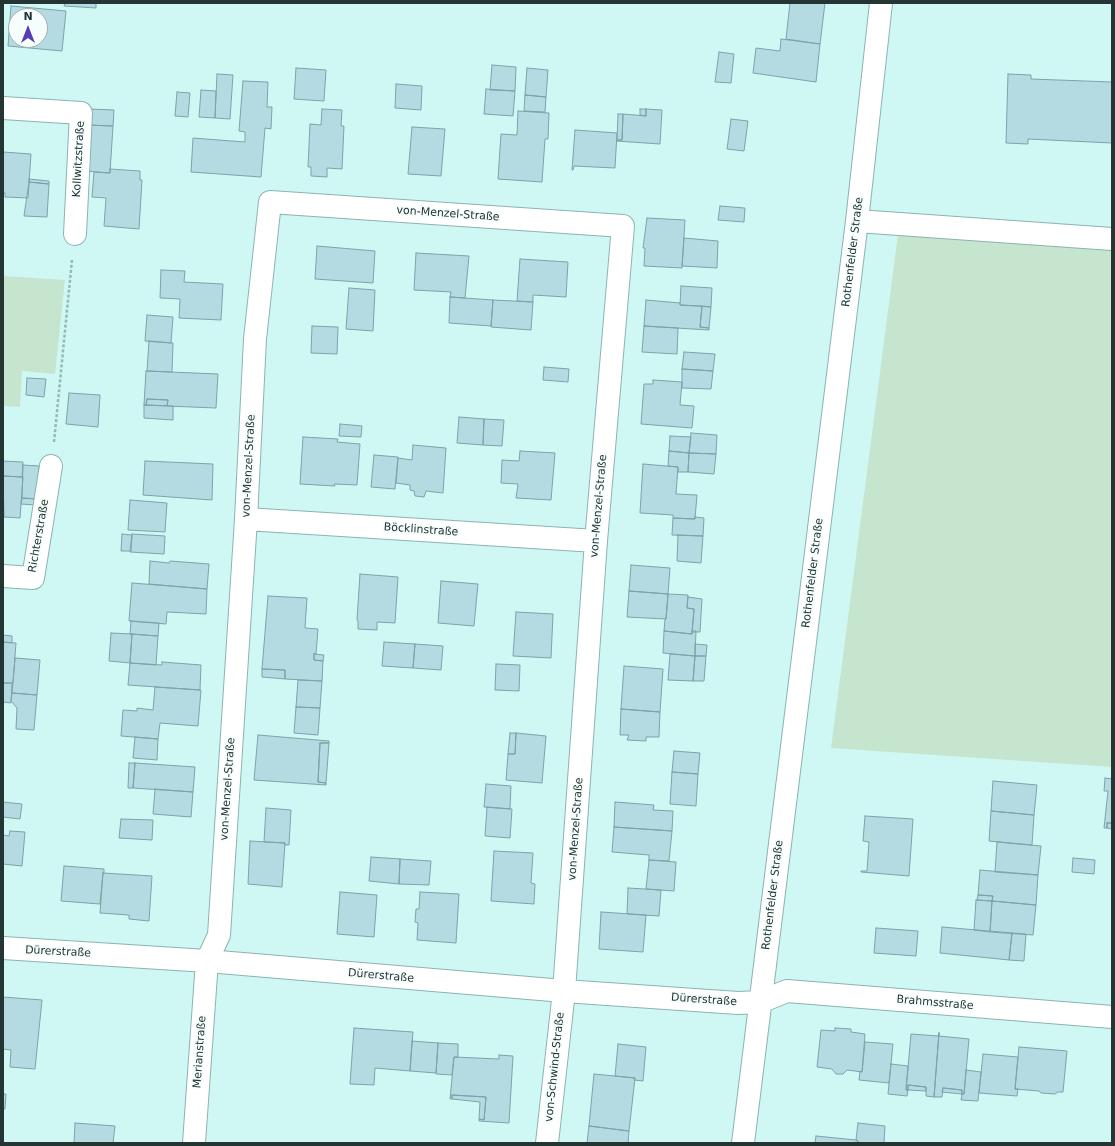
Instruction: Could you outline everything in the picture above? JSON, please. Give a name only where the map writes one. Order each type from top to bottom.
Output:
[{"type":"street","name":"Rothenfelder Straße","points":[[743,1143],[857,221],[881,3]]},
{"type":"street","name":"Kollwitzstraße","points":[[3,108],[81,113],[75,234]]},
{"type":"street","name":"von-Menzel-Straße","points":[[207,961],[218,935],[246,519],[255,339],[270,202],[623,226],[596,541],[564,991]]},
{"type":"street","points":[[857,221],[1112,239]]},
{"type":"street","name":"Richterstraße","points":[[3,576],[33,578],[52,466]]},
{"type":"street","name":"Böcklinstraße","points":[[246,519],[596,541]]},
{"type":"street","name":"Dürerstraße","points":[[3,948],[207,961],[564,991],[738,1003],[760,1002]]},
{"type":"street","name":"Merianstraße","points":[[194,1143],[207,961]]},
{"type":"street","name":"von-Schwind-Straße","points":[[547,1143],[564,991]]},
{"type":"street","name":"Brahmsstraße","points":[[760,1002],[787,991],[1112,1017]]},
{"type":"path","points":[[52,466],[75,234]]},
{"type":"green space","points":[[898,234],[1112,249],[1112,767],[831,748]]},
{"type":"green space","points":[[3,276],[65,280],[55,374],[22,371],[20,407],[3,406]]},
{"type":"building","points":[[65,3],[96,3],[96,8],[64,6]]},
{"type":"building","points":[[790,3],[825,3],[820,44],[786,39]]},
{"type":"building","points":[[11,6],[33,8],[11,8]]},
{"type":"building","points":[[48,9],[66,11],[62,51],[30,48],[48,48]]},
{"type":"building","points":[[781,39],[820,44],[816,82],[753,73],[756,48],[780,51]]},
{"type":"building","points":[[719,52],[734,54],[731,83],[715,82]]},
{"type":"building","points":[[492,65],[516,67],[515,91],[490,90]]},
{"type":"building","points":[[296,68],[326,70],[324,101],[294,99]]},
{"type":"building","points":[[527,68],[548,70],[546,97],[525,95]]},
{"type":"building","points":[[217,74],[233,75],[230,119],[215,118]]},
{"type":"building","points":[[1008,74],[1031,75],[1031,79],[1112,82],[1112,143],[1028,139],[1028,144],[1006,143]]},
{"type":"building","points":[[243,81],[268,82],[267,107],[272,107],[271,129],[265,128],[261,177],[191,172],[193,138],[245,142],[245,132],[239,131]]},
{"type":"building","points":[[396,84],[422,86],[421,110],[395,108]]},
{"type":"building","points":[[486,89],[515,91],[513,116],[484,114]]},
{"type":"building","points":[[201,90],[216,91],[215,118],[199,117]]},
{"type":"building","points":[[177,92],[190,93],[188,117],[175,116]]},
{"type":"building","points":[[525,95],[546,97],[545,112],[524,111]]},
{"type":"building","points":[[89,109],[114,110],[113,126],[88,125]]},
{"type":"building","points":[[322,109],[342,110],[341,126],[344,126],[342,169],[327,168],[327,177],[311,176],[311,167],[308,167],[310,124],[321,125]]},
{"type":"building","points":[[640,109],[646,109],[646,116],[640,115]]},
{"type":"building","points":[[646,109],[662,110],[660,144],[616,141],[622,140],[623,114],[646,116]]},
{"type":"building","points":[[518,111],[549,113],[548,139],[545,139],[542,182],[498,179],[501,134],[517,135]]},
{"type":"building","points":[[618,114],[623,114],[622,140],[617,140]]},
{"type":"building","points":[[731,119],[748,121],[744,151],[727,149]]},
{"type":"building","points":[[87,125],[113,126],[110,173],[84,171]]},
{"type":"building","points":[[412,127],[445,129],[441,176],[408,174]]},
{"type":"building","points":[[575,130],[617,133],[615,168],[574,166],[572,170]]},
{"type":"building","points":[[3,152],[31,154],[28,198],[5,197],[5,193],[3,192]]},
{"type":"building","points":[[110,169],[140,171],[140,180],[142,180],[139,229],[104,226],[106,198],[92,197],[94,172],[110,173]]},
{"type":"building","points":[[29,179],[49,181],[49,184],[29,182]]},
{"type":"building","points":[[29,182],[49,184],[47,217],[24,216]]},
{"type":"building","points":[[720,206],[745,208],[744,222],[718,220]]},
{"type":"building","points":[[647,218],[685,220],[682,268],[644,266],[645,248],[643,248]]},
{"type":"building","points":[[684,238],[718,241],[717,268],[682,266]]},
{"type":"building","points":[[317,246],[375,251],[373,283],[315,279]]},
{"type":"building","points":[[416,253],[469,256],[465,298],[450,297],[451,292],[414,290]]},
{"type":"building","points":[[520,259],[568,262],[566,297],[533,295],[533,302],[517,301]]},
{"type":"building","points":[[161,270],[185,271],[184,282],[223,284],[221,320],[179,318],[180,299],[160,298]]},
{"type":"building","points":[[681,286],[712,288],[711,307],[680,305]]},
{"type":"building","points":[[349,288],[375,290],[373,331],[346,329]]},
{"type":"building","points":[[450,297],[493,300],[491,326],[449,323]]},
{"type":"building","points":[[493,300],[533,302],[531,330],[491,327]]},
{"type":"building","points":[[646,300],[680,303],[680,305],[702,306],[700,327],[709,328],[709,330],[644,326]]},
{"type":"building","points":[[702,306],[711,307],[709,328],[700,327]]},
{"type":"building","points":[[147,315],[173,317],[171,343],[145,341]]},
{"type":"building","points":[[312,326],[338,327],[337,354],[311,353]]},
{"type":"building","points":[[644,326],[678,328],[677,354],[642,352]]},
{"type":"building","points":[[149,341],[173,343],[172,372],[147,371]]},
{"type":"building","points":[[684,352],[715,354],[713,371],[682,369]]},
{"type":"building","points":[[544,367],[569,369],[568,382],[543,380]]},
{"type":"building","points":[[682,369],[713,371],[711,389],[682,388]]},
{"type":"building","points":[[146,371],[218,374],[216,408],[167,406],[168,400],[147,399],[146,405],[144,405]]},
{"type":"building","points":[[27,378],[46,379],[44,397],[26,395]]},
{"type":"building","points":[[653,380],[682,382],[680,405],[694,406],[692,428],[641,424],[644,384],[653,384]]},
{"type":"building","points":[[69,393],[100,395],[98,427],[66,424]]},
{"type":"building","points":[[147,399],[168,400],[167,406],[146,405]]},
{"type":"building","points":[[144,405],[173,406],[173,420],[144,418]]},
{"type":"building","points":[[459,417],[484,419],[483,445],[457,443]]},
{"type":"building","points":[[484,419],[504,420],[502,446],[483,445]]},
{"type":"building","points":[[340,424],[362,426],[361,437],[339,436]]},
{"type":"building","points":[[691,433],[717,435],[716,454],[689,453]]},
{"type":"building","points":[[670,436],[691,437],[689,453],[669,451]]},
{"type":"building","points":[[303,437],[338,439],[337,442],[360,444],[357,485],[334,484],[335,486],[300,484]]},
{"type":"building","points":[[413,445],[446,448],[443,493],[426,491],[424,497],[415,496],[414,491],[410,490],[410,485],[396,483],[398,458],[412,460]]},
{"type":"building","points":[[520,451],[555,453],[551,500],[516,498],[518,484],[501,483],[502,460],[519,461]]},
{"type":"building","points":[[669,451],[689,453],[688,472],[678,472],[678,467],[668,466]]},
{"type":"building","points":[[689,453],[716,454],[714,474],[688,472]]},
{"type":"building","points":[[374,455],[398,457],[395,489],[371,487]]},
{"type":"building","points":[[3,461],[23,462],[22,477],[3,476]]},
{"type":"building","points":[[145,461],[213,464],[212,500],[143,495]]},
{"type":"building","points":[[643,464],[678,467],[676,494],[697,495],[695,519],[673,518],[673,515],[640,513]]},
{"type":"building","points":[[23,465],[39,466],[37,499],[22,498]]},
{"type":"building","points":[[3,476],[23,477],[20,518],[4,517]]},
{"type":"building","points":[[22,498],[37,499],[36,505],[21,504]]},
{"type":"building","points":[[130,500],[167,503],[165,532],[128,530]]},
{"type":"building","points":[[695,517],[704,518],[703,536],[672,535],[673,518],[695,519]]},
{"type":"building","points":[[122,534],[132,535],[131,551],[121,551]]},
{"type":"building","points":[[132,534],[165,536],[164,554],[130,552]]},
{"type":"building","points":[[678,535],[703,536],[701,563],[677,561]]},
{"type":"building","points":[[150,561],[209,564],[207,589],[149,584]]},
{"type":"building","points":[[631,565],[670,568],[668,594],[629,591]]},
{"type":"building","points":[[360,574],[398,577],[395,623],[377,622],[377,630],[358,629],[357,620]]},
{"type":"building","points":[[441,581],[478,584],[474,626],[438,623]]},
{"type":"building","points":[[132,583],[207,589],[206,614],[167,612],[166,624],[129,621]]},
{"type":"building","points":[[629,591],[668,594],[666,619],[627,617]]},
{"type":"building","points":[[668,594],[688,595],[687,608],[694,609],[692,634],[664,631]]},
{"type":"building","points":[[268,596],[307,598],[305,628],[318,629],[316,654],[314,654],[314,660],[323,661],[322,681],[285,679],[285,670],[262,669]]},
{"type":"building","points":[[688,597],[702,599],[700,632],[692,632],[694,609],[687,608]]},
{"type":"building","points":[[516,612],[553,614],[551,658],[513,656]]},
{"type":"building","points":[[131,621],[159,623],[158,636],[130,634]]},
{"type":"building","points":[[664,631],[692,634],[692,631],[696,631],[695,656],[663,653]]},
{"type":"building","points":[[111,633],[132,634],[130,663],[109,661]]},
{"type":"building","points":[[132,634],[158,636],[156,665],[130,663]]},
{"type":"building","points":[[3,635],[12,636],[12,643],[3,642]]},
{"type":"building","points":[[3,642],[16,643],[13,683],[3,683]]},
{"type":"building","points":[[384,642],[415,644],[413,668],[382,666]]},
{"type":"building","points":[[415,644],[443,646],[441,670],[413,668]]},
{"type":"building","points":[[695,644],[707,645],[706,656],[695,656]]},
{"type":"building","points":[[314,654],[324,655],[323,661],[314,660]]},
{"type":"building","points":[[670,654],[695,656],[693,681],[668,680]]},
{"type":"building","points":[[695,656],[706,656],[704,681],[693,681]]},
{"type":"building","points":[[15,658],[40,660],[37,695],[12,693]]},
{"type":"building","points":[[162,662],[201,665],[200,690],[128,685],[130,663],[162,665]]},
{"type":"building","points":[[496,664],[520,665],[519,691],[495,690]]},
{"type":"building","points":[[624,666],[663,669],[660,712],[621,709]]},
{"type":"building","points":[[262,669],[285,670],[285,679],[262,677]]},
{"type":"building","points":[[298,680],[322,681],[320,708],[296,707]]},
{"type":"building","points":[[3,683],[12,683],[11,703],[3,702]]},
{"type":"building","points":[[155,687],[201,690],[198,726],[160,723],[158,739],[121,736],[123,710],[137,711],[137,708],[153,710]]},
{"type":"building","points":[[12,693],[37,695],[34,730],[16,729],[17,708],[11,701]]},
{"type":"building","points":[[296,707],[320,708],[318,735],[294,733]]},
{"type":"building","points":[[621,709],[660,712],[659,737],[646,737],[646,741],[627,740],[629,735],[620,735]]},
{"type":"building","points":[[510,733],[516,733],[515,754],[508,754]]},
{"type":"building","points":[[516,733],[546,736],[542,783],[506,780],[508,754],[515,754]]},
{"type":"building","points":[[258,735],[329,741],[329,743],[320,743],[318,782],[326,783],[326,785],[254,780]]},
{"type":"building","points":[[135,737],[158,739],[157,760],[133,758]]},
{"type":"building","points":[[320,743],[329,743],[326,783],[318,782]]},
{"type":"building","points":[[674,751],[700,753],[698,774],[672,772]]},
{"type":"building","points":[[129,763],[135,763],[133,788],[128,788]]},
{"type":"building","points":[[135,763],[195,767],[193,792],[133,788]]},
{"type":"building","points":[[672,772],[698,774],[696,806],[670,804]]},
{"type":"building","points":[[1105,778],[1112,779],[1112,823],[1107,823],[1107,828],[1104,828],[1108,791],[1104,791]]},
{"type":"building","points":[[993,781],[1037,785],[1034,815],[991,811]]},
{"type":"building","points":[[486,784],[511,786],[510,809],[484,807]]},
{"type":"building","points":[[155,789],[193,792],[191,817],[153,814]]},
{"type":"building","points":[[3,802],[22,804],[20,819],[3,817]]},
{"type":"building","points":[[615,802],[654,805],[653,810],[673,811],[672,831],[614,827]]},
{"type":"building","points":[[487,807],[512,809],[510,838],[485,836]]},
{"type":"building","points":[[266,808],[291,810],[289,845],[285,845],[285,843],[264,842]]},
{"type":"building","points":[[991,811],[1034,815],[1032,845],[989,841]]},
{"type":"building","points":[[865,816],[913,819],[909,876],[861,872],[867,871],[869,842],[863,841]]},
{"type":"building","points":[[121,819],[153,820],[152,840],[119,838]]},
{"type":"building","points":[[1107,823],[1112,823],[1112,829],[1107,828]]},
{"type":"building","points":[[614,827],[672,831],[669,861],[649,860],[649,855],[612,852]]},
{"type":"building","points":[[10,831],[25,832],[22,866],[3,864],[3,835],[9,836]]},
{"type":"building","points":[[250,841],[285,843],[282,887],[248,884]]},
{"type":"building","points":[[997,842],[1041,846],[1038,875],[995,872]]},
{"type":"building","points":[[494,851],[533,853],[531,883],[535,884],[534,904],[491,901]]},
{"type":"building","points":[[371,857],[400,859],[399,884],[369,881]]},
{"type":"building","points":[[1073,858],[1095,860],[1094,874],[1072,872]]},
{"type":"building","points":[[400,859],[431,861],[429,885],[399,884]]},
{"type":"building","points":[[649,860],[676,862],[674,891],[646,889]]},
{"type":"building","points":[[64,866],[104,869],[100,904],[61,901]]},
{"type":"building","points":[[980,870],[1038,875],[1036,905],[992,901],[993,896],[978,895]]},
{"type":"building","points":[[103,873],[152,876],[149,921],[129,919],[129,915],[100,913]]},
{"type":"building","points":[[628,888],[661,890],[659,916],[627,914]]},
{"type":"building","points":[[340,892],[377,895],[374,937],[337,934]]},
{"type":"building","points":[[420,892],[459,894],[456,943],[417,940],[418,923],[415,922],[416,909],[419,909]]},
{"type":"building","points":[[978,895],[993,896],[992,901],[977,900]]},
{"type":"building","points":[[976,900],[992,901],[990,932],[974,930]]},
{"type":"building","points":[[992,901],[1036,905],[1033,935],[990,932]]},
{"type":"building","points":[[601,912],[646,915],[643,952],[599,949]]},
{"type":"building","points":[[942,927],[1012,933],[1009,960],[940,953]]},
{"type":"building","points":[[876,928],[918,931],[916,956],[874,953]]},
{"type":"building","points":[[1012,933],[1026,934],[1024,961],[1009,960]]},
{"type":"building","points":[[3,997],[42,1000],[35,1069],[10,1067],[11,1050],[3,1049]]},
{"type":"building","points":[[354,1028],[413,1032],[410,1071],[375,1068],[374,1085],[350,1084]]},
{"type":"building","points":[[835,1028],[851,1029],[851,1032],[865,1034],[862,1072],[847,1070],[843,1074],[836,1074],[832,1069],[817,1067],[821,1030],[835,1031]]},
{"type":"building","points":[[939,1033],[934,1097],[926,1096],[926,1087],[908,1085],[908,1090],[906,1090],[911,1034],[938,1036]]},
{"type":"building","points":[[939,1033],[939,1036],[969,1039],[964,1094],[962,1094],[962,1090],[943,1088],[942,1097],[934,1097]]},
{"type":"building","points":[[412,1041],[438,1043],[436,1073],[410,1071]]},
{"type":"building","points":[[865,1042],[893,1044],[889,1083],[859,1080],[860,1071],[862,1072]]},
{"type":"building","points":[[438,1043],[458,1044],[458,1057],[454,1057],[452,1075],[436,1074]]},
{"type":"building","points":[[618,1044],[646,1047],[643,1081],[634,1080],[635,1078],[615,1076]]},
{"type":"building","points":[[1019,1047],[1067,1051],[1063,1092],[1058,1092],[1055,1094],[1015,1089]]},
{"type":"building","points":[[983,1054],[1018,1057],[1015,1089],[1018,1089],[1017,1096],[979,1093]]},
{"type":"building","points":[[499,1055],[513,1056],[509,1123],[479,1121],[479,1119],[484,1120],[486,1097],[452,1095],[452,1099],[450,1099],[454,1057],[499,1059]]},
{"type":"building","points":[[891,1064],[908,1066],[907,1096],[888,1094]]},
{"type":"building","points":[[966,1070],[981,1072],[978,1101],[961,1100],[962,1094],[964,1094]]},
{"type":"building","points":[[594,1074],[635,1078],[629,1131],[589,1126]]},
{"type":"building","points":[[908,1085],[926,1087],[926,1091],[908,1090]]},
{"type":"building","points":[[943,1088],[962,1090],[962,1094],[942,1092]]},
{"type":"building","points":[[3,1094],[6,1094],[5,1109],[3,1109]]},
{"type":"building","points":[[452,1095],[486,1097],[484,1120],[479,1119],[480,1102],[452,1099]]},
{"type":"building","points":[[75,1123],[115,1126],[113,1143],[74,1143]]},
{"type":"building","points":[[858,1123],[885,1126],[884,1143],[858,1143],[856,1140]]},
{"type":"building","points":[[589,1126],[629,1131],[628,1143],[587,1143]]},
{"type":"building","points":[[816,1136],[856,1140],[858,1143],[815,1143]]}]
